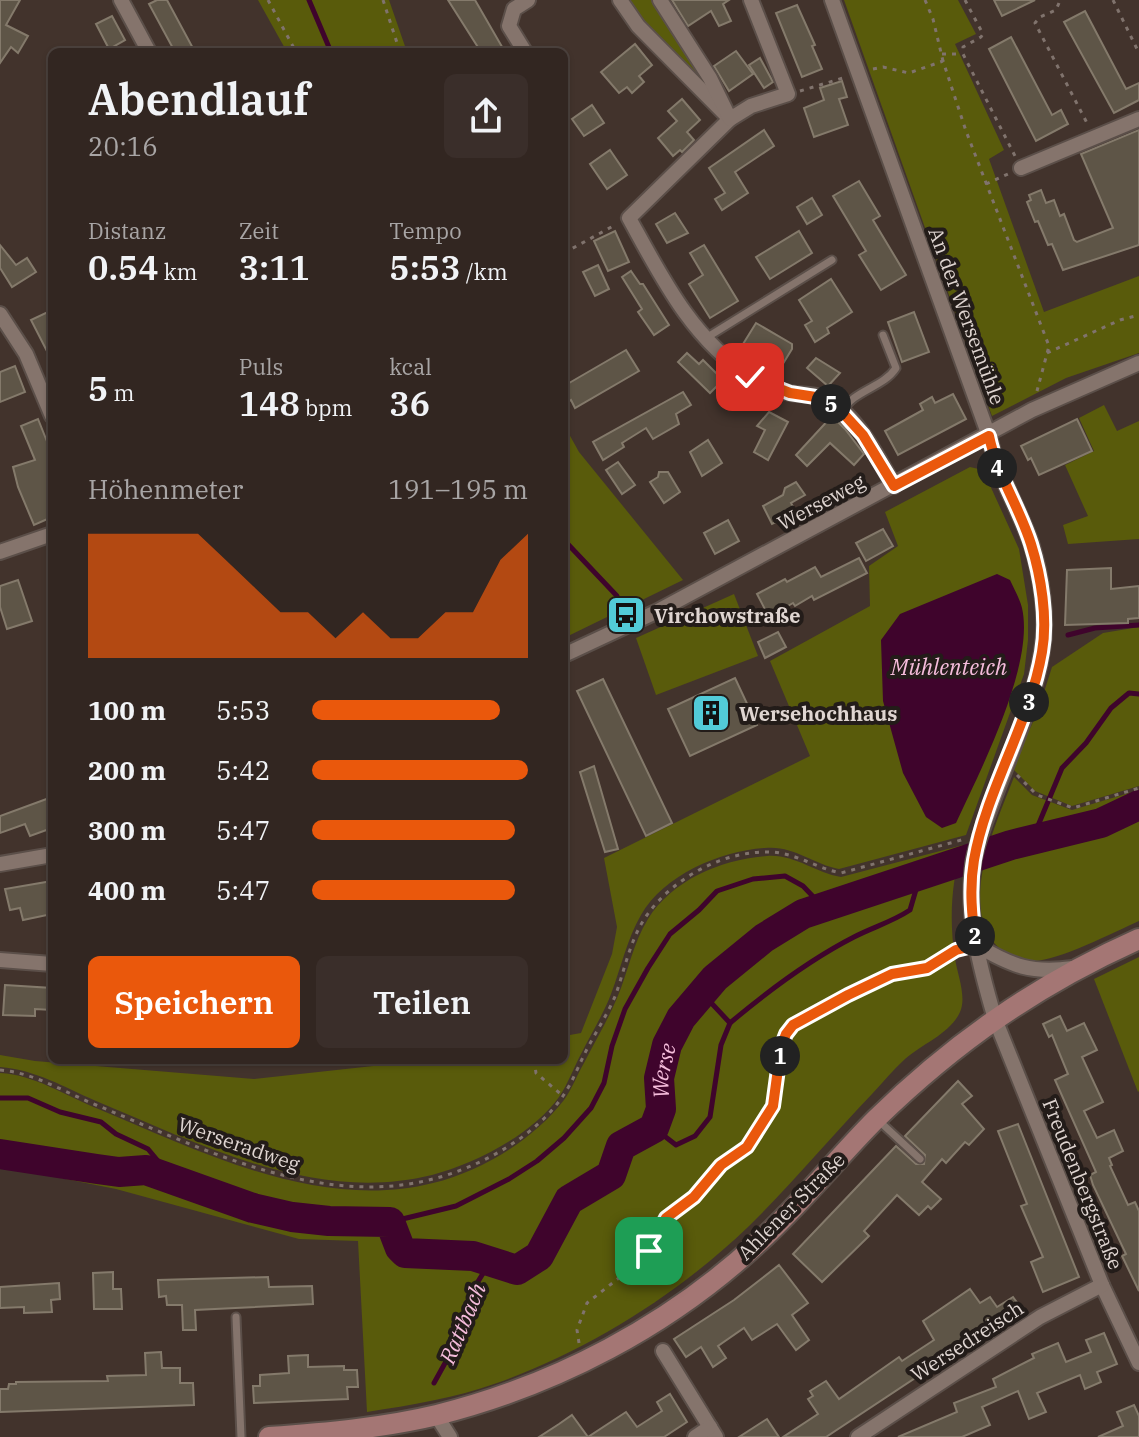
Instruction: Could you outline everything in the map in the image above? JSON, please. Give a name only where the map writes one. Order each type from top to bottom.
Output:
[{"type":"main road","name":"Ahlener Straße","points":[[269,1437],[329,1435],[436,1415],[544,1380],[586,1361],[656,1322],[759,1243],[877,1119],[952,1051],[995,1019],[1076,968],[1139,939]]},
{"type":"street","points":[[121,0],[147,48]]},
{"type":"street","points":[[523,48],[509,26],[511,5],[528,0]]},
{"type":"street","points":[[620,0],[638,26],[730,119]]},
{"type":"street","points":[[660,0],[710,78],[730,119]]},
{"type":"street","points":[[751,0],[788,94],[751,106],[730,119],[629,218],[670,294],[720,354],[762,384],[790,393],[822,398],[842,412],[863,435],[894,486]]},
{"type":"street","name":"An der Wersemühle","points":[[832,0],[989,436],[994,460],[1031,543],[1042,594],[1043,650],[975,856],[971,906],[976,945],[995,1019]]},
{"type":"street","points":[[1021,168],[1139,119]]},
{"type":"street","points":[[0,314],[26,354],[48,406]]},
{"type":"street","name":"Werseweg","points":[[568,653],[658,611],[989,436],[1032,410],[1139,363]]},
{"type":"street","points":[[0,552],[48,535]]},
{"type":"street","points":[[0,864],[48,856]]},
{"type":"street","points":[[976,945],[1008,964],[1024,969],[1050,972],[1076,968]]},
{"type":"street","points":[[0,960],[48,964]]},
{"type":"street","name":"Freudenbergstraße","points":[[995,1019],[1102,1285],[1139,1363]]},
{"type":"street","name":"Wersedreisch","points":[[858,1437],[1040,1317],[1102,1285]]},
{"type":"street","points":[[663,1351],[713,1432],[695,1437]]},
{"type":"street","points":[[436,1415],[450,1437]]},
{"type":"lane","points":[[706,338],[832,260]]},
{"type":"lane","points":[[842,412],[848,401],[891,375],[896,368],[883,335]]},
{"type":"lane","points":[[877,1119],[920,1159]]},
{"type":"lane","points":[[236,1317],[241,1437]]},
{"type":"path","points":[[268,0],[294,48]]},
{"type":"path","points":[[383,0],[399,48]]},
{"type":"path","points":[[925,0],[986,184],[1049,346],[1032,410]]},
{"type":"path","points":[[965,0],[983,34],[963,47],[963,54],[1021,168],[986,184]]},
{"type":"path","points":[[1113,0],[1139,53]]},
{"type":"path","points":[[1059,3],[1056,10],[1040,17],[1035,23],[1095,137]]},
{"type":"path","points":[[942,54],[963,54]]},
{"type":"path","points":[[788,94],[883,67],[909,73],[943,61]]},
{"type":"path","points":[[568,251],[629,218]]},
{"type":"path","points":[[1047,353],[1120,320],[1139,315]]},
{"type":"path","points":[[1005,767],[1037,795],[1073,808],[1139,788]]},
{"type":"path","name":"Werseradweg","points":[[0,1070],[42,1079],[166,1134],[286,1177],[331,1186],[379,1187],[432,1180],[484,1160],[514,1142],[542,1120],[563,1096],[614,997],[645,917],[666,892],[694,873],[725,859],[768,852],[794,854],[826,870],[841,873],[980,835]]},
{"type":"path","points":[[586,1361],[577,1330],[587,1303],[638,1263],[649,1251],[666,1218],[694,1197],[721,1165],[747,1147],[773,1106],[781,1047],[793,1025],[892,974],[927,968],[956,950],[976,945]]},
{"type":"path","points":[[535,1064],[536,1073],[563,1096]]},
{"type":"shaded area","points":[[258,0],[389,0],[406,48],[285,48]]},
{"type":"shaded area","points":[[627,0],[657,0],[694,58],[707,88],[686,70]]},
{"type":"shaded area","points":[[844,0],[958,0],[976,34],[955,44],[1004,150],[989,159],[1044,312],[1139,276],[1139,353],[1066,378],[992,416]]},
{"type":"shaded area","points":[[1104,405],[1117,431],[1139,421],[1139,539],[1068,544],[1063,525],[1088,516],[1065,465],[1094,451],[1079,418]]},
{"type":"shaded area","points":[[568,432],[579,452],[683,580],[568,636]]},
{"type":"shaded area","points":[[970,467],[983,470],[1019,549],[1028,605],[1024,674],[966,835],[839,869],[785,849],[748,850],[712,860],[678,877],[651,901],[636,924],[608,1002],[559,1097],[548,1111],[502,1146],[449,1170],[388,1182],[345,1182],[302,1176],[218,1151],[50,1080],[0,1067],[0,1055],[48,1064],[254,1079],[391,1064],[568,1064],[568,1035],[581,1033],[612,954],[617,927],[604,858],[810,756],[770,661],[870,606],[869,566],[898,546],[885,512]]},
{"type":"shaded area","points":[[734,594],[758,656],[656,695],[636,638]]},
{"type":"shaded area","points":[[1139,627],[1139,786],[1072,806],[1035,791],[1012,768],[1038,711],[1052,667],[1103,633]]},
{"type":"shaded area","points":[[1014,777],[1032,795],[1072,810],[1139,790],[1139,921],[1084,946],[1054,957],[1030,961],[1011,956],[988,934],[981,914],[980,891],[984,866]]},
{"type":"shaded area","points":[[963,845],[956,872],[952,915],[962,1006],[950,1026],[901,1063],[764,1211],[692,1275],[662,1298],[598,1337],[497,1383],[449,1397],[367,1412],[358,1241],[299,1239],[116,1189],[0,1166],[0,1073],[37,1082],[218,1158],[303,1183],[347,1190],[390,1190],[451,1178],[488,1162],[522,1141],[564,1100],[613,1006],[643,928],[658,905],[684,883],[716,867],[750,858],[787,858],[841,877]]},
{"type":"shaded area","points":[[1139,957],[1139,1091],[1138,1092],[1094,979]]},
{"type":"water","name":"Mühlenteich","points":[[997,574],[1010,580],[1021,605],[1024,631],[1021,658],[1003,717],[956,823],[942,828],[926,817],[903,773],[883,701],[881,640],[900,614]]},
{"type":"building","points":[[0,0],[20,0],[6,25],[28,36],[18,53],[11,47],[0,63]]},
{"type":"building","points":[[167,0],[193,48],[173,48],[149,4]]},
{"type":"building","points":[[448,0],[475,0],[503,48],[478,48]]},
{"type":"building","points":[[672,0],[729,0],[723,4],[731,21],[719,26],[711,11],[688,26]]},
{"type":"building","points":[[994,0],[1035,0],[1002,16]]},
{"type":"building","points":[[797,5],[822,69],[802,77],[776,13]]},
{"type":"building","points":[[1085,11],[1126,89],[1139,83],[1139,100],[1114,113],[1064,22]]},
{"type":"building","points":[[112,16],[125,40],[108,48],[96,24]]},
{"type":"building","points":[[1011,37],[1052,115],[1061,110],[1068,124],[1036,141],[989,49]]},
{"type":"building","points":[[635,44],[652,65],[639,76],[644,82],[632,93],[627,87],[619,93],[601,72]]},
{"type":"building","points":[[736,51],[753,74],[729,91],[714,66]]},
{"type":"building","points":[[760,58],[773,82],[764,88],[749,65]]},
{"type":"building","points":[[842,81],[847,97],[839,99],[848,125],[814,137],[804,108],[824,100],[820,88]]},
{"type":"building","points":[[682,99],[700,120],[687,132],[694,140],[673,156],[658,138],[677,121],[668,111]]},
{"type":"building","points":[[592,105],[604,123],[584,136],[572,119]]},
{"type":"building","points":[[764,130],[774,146],[735,172],[748,193],[722,210],[715,199],[725,193],[709,168]]},
{"type":"building","points":[[1139,130],[1139,245],[1063,270],[1052,244],[1048,245],[1038,221],[1035,222],[1027,202],[1031,200],[1029,195],[1041,190],[1046,203],[1054,200],[1060,216],[1064,214],[1077,242],[1113,228],[1081,154]]},
{"type":"building","points":[[610,150],[627,175],[607,189],[590,164]]},
{"type":"building","points":[[859,181],[880,216],[873,220],[906,275],[881,290],[859,255],[866,251],[833,196]]},
{"type":"building","points":[[812,198],[822,215],[807,224],[797,207]]},
{"type":"building","points":[[675,213],[688,233],[667,243],[656,224]]},
{"type":"building","points":[[615,231],[629,262],[608,271],[594,241]]},
{"type":"building","points":[[799,231],[812,253],[770,279],[756,257]]},
{"type":"building","points":[[0,245],[16,265],[27,258],[36,272],[12,287],[0,268]]},
{"type":"building","points":[[704,245],[738,301],[710,318],[689,284],[703,275],[690,253]]},
{"type":"building","points":[[598,265],[609,289],[595,296],[583,272]]},
{"type":"building","points":[[631,271],[669,325],[654,335],[638,312],[642,309],[622,277]]},
{"type":"building","points":[[831,279],[852,312],[827,328],[829,333],[815,342],[805,325],[812,321],[799,300]]},
{"type":"building","points":[[48,312],[48,353],[31,320]]},
{"type":"building","points":[[914,312],[929,352],[902,362],[888,322]]},
{"type":"building","points":[[756,323],[792,344],[778,372],[740,349]]},
{"type":"building","points":[[626,350],[639,371],[575,408],[571,400],[568,402],[568,384]]},
{"type":"building","points":[[687,353],[699,364],[703,360],[723,380],[710,393],[678,362]]},
{"type":"building","points":[[816,358],[840,373],[828,386],[807,368]]},
{"type":"building","points":[[15,366],[25,392],[0,402],[0,372]]},
{"type":"building","points":[[683,392],[691,405],[676,414],[679,424],[653,439],[646,428],[603,460],[593,442]]},
{"type":"building","points":[[953,394],[966,419],[898,455],[885,431],[923,410],[920,404],[932,397],[935,403]]},
{"type":"building","points":[[769,412],[788,422],[768,460],[754,452],[765,430],[757,426]]},
{"type":"building","points":[[832,416],[864,454],[854,465],[830,443],[807,466],[796,455]]},
{"type":"building","points":[[38,419],[48,444],[48,519],[34,525],[13,467],[35,460],[21,426]]},
{"type":"building","points":[[1077,419],[1092,451],[1039,475],[1021,446]]},
{"type":"building","points":[[708,440],[722,463],[702,476],[690,452]]},
{"type":"building","points":[[618,462],[635,485],[622,494],[606,470]]},
{"type":"building","points":[[659,472],[668,472],[680,492],[664,503],[650,482],[658,477]]},
{"type":"building","points":[[796,482],[805,495],[791,503],[796,512],[772,524],[763,506],[783,495],[785,488]]},
{"type":"building","points":[[728,520],[739,541],[715,554],[704,533]]},
{"type":"building","points":[[883,529],[893,546],[866,561],[856,543]]},
{"type":"building","points":[[859,558],[867,573],[814,600],[812,596],[795,606],[793,603],[769,617],[757,594],[815,567],[821,577]]},
{"type":"building","points":[[1111,568],[1111,589],[1139,586],[1139,618],[1128,619],[1128,623],[1065,625],[1067,570]]},
{"type":"building","points":[[18,580],[32,621],[7,629],[0,607],[0,586]]},
{"type":"building","points":[[778,632],[786,647],[765,658],[758,642]]},
{"type":"building","name":"Wersehochhaus","points":[[735,678],[757,725],[690,756],[668,709]]},
{"type":"building","points":[[603,679],[672,823],[646,836],[577,691]]},
{"type":"building","points":[[594,766],[618,849],[605,852],[580,772]]},
{"type":"building","points":[[48,798],[48,829],[30,836],[25,824],[0,833],[0,816]]},
{"type":"building","points":[[48,882],[48,915],[23,920],[20,908],[10,910],[5,889]]},
{"type":"building","points":[[5,985],[48,988],[48,1010],[35,1009],[35,1016],[3,1015]]},
{"type":"building","points":[[1060,1016],[1067,1031],[1084,1023],[1097,1050],[1082,1057],[1103,1102],[1084,1111],[1097,1138],[1114,1130],[1123,1151],[1109,1158],[1128,1205],[1135,1202],[1139,1211],[1139,1291],[1122,1256],[1126,1254],[1093,1185],[1090,1175],[1096,1172],[1055,1080],[1068,1074],[1052,1035],[1049,1037],[1043,1024]]},
{"type":"building","points":[[958,1081],[972,1096],[962,1104],[984,1129],[969,1145],[965,1142],[946,1163],[942,1159],[922,1182],[941,1199],[919,1215],[897,1195],[864,1231],[869,1236],[822,1282],[793,1254],[896,1146],[916,1164],[924,1164],[925,1155],[905,1136]]},
{"type":"building","points":[[1018,1124],[1079,1277],[1043,1292],[1031,1262],[1043,1257],[1021,1206],[1027,1204],[998,1131]]},
{"type":"building","points":[[779,1265],[808,1303],[792,1315],[809,1340],[796,1350],[777,1324],[752,1340],[744,1328],[718,1346],[726,1358],[713,1367],[701,1347],[686,1357],[674,1339],[734,1300]]},
{"type":"building","points":[[113,1272],[113,1289],[121,1289],[122,1309],[94,1309],[93,1273]]},
{"type":"building","points":[[268,1277],[269,1287],[312,1286],[313,1304],[195,1310],[196,1330],[183,1330],[182,1305],[167,1305],[166,1296],[159,1297],[158,1280]]},
{"type":"building","points":[[59,1283],[60,1299],[51,1300],[52,1312],[24,1313],[24,1307],[0,1308],[0,1287]]},
{"type":"building","points":[[970,1289],[980,1303],[990,1297],[997,1307],[1013,1297],[1021,1308],[826,1437],[783,1437],[818,1414],[808,1399],[813,1396],[810,1391],[826,1381],[839,1399],[899,1357],[902,1361],[934,1340],[923,1321]]},
{"type":"building","points":[[1104,1333],[1117,1364],[1097,1372],[1101,1382],[1085,1389],[1080,1375],[1037,1393],[1046,1412],[1029,1419],[1018,1391],[982,1407],[990,1425],[962,1437],[898,1437],[957,1412],[954,1403],[996,1387],[993,1379],[1034,1358],[1032,1354],[1058,1343],[1066,1362],[1091,1352],[1086,1340]]},
{"type":"building","points":[[161,1352],[162,1368],[180,1368],[180,1383],[193,1383],[194,1405],[0,1412],[0,1389],[8,1389],[9,1384],[108,1381],[107,1376],[146,1375],[145,1353]]},
{"type":"building","points":[[308,1355],[308,1367],[344,1366],[344,1370],[357,1370],[358,1387],[347,1387],[348,1399],[254,1403],[253,1386],[260,1386],[260,1375],[289,1373],[288,1356]]},
{"type":"building","points":[[670,1394],[687,1422],[664,1437],[588,1437],[626,1412],[637,1427],[662,1411],[657,1402]]},
{"type":"building","points":[[1134,1405],[1139,1416],[1139,1437],[1098,1437],[1123,1426],[1117,1412]]},
{"type":"building","points":[[572,1415],[588,1437],[539,1437],[559,1424]]},
{"type":"building","points":[[767,1419],[779,1437],[739,1437],[756,1426]]},
{"type":"waterway","points":[[309,0],[329,48]]},
{"type":"waterway","points":[[568,544],[617,596]]},
{"type":"waterway","points":[[1068,635],[1095,628],[1139,625]]},
{"type":"waterway","points":[[1032,840],[1062,768],[1086,743],[1111,708],[1129,693],[1139,694]]},
{"type":"waterway","name":"Werse","points":[[0,1154],[119,1172],[146,1170],[253,1208],[292,1217],[390,1222],[405,1253],[473,1256],[517,1270],[539,1256],[569,1200],[611,1175],[621,1146],[654,1128],[661,1109],[659,1078],[667,1045],[681,1018],[715,978],[764,938],[803,914],[1011,845],[1101,823],[1139,805]]},
{"type":"waterway","points":[[390,1222],[456,1206],[509,1179],[564,1138],[591,1108],[604,1083],[612,1046],[625,1009],[648,968],[670,934],[717,891],[753,879],[785,876],[803,886],[824,908]]},
{"type":"waterway","points":[[730,1023],[821,956],[910,910],[920,876]]},
{"type":"waterway","points":[[654,1128],[676,1145],[695,1136],[710,1117],[721,1045],[730,1023],[702,993]]},
{"type":"waterway","points":[[0,1098],[28,1098],[60,1112],[101,1122],[116,1134],[148,1149],[173,1179]]},
{"type":"waterway","name":"Rattbach","points":[[434,1383],[465,1327],[471,1293],[490,1262]]},
{"type":"place","name":"Virchowstraße","points":[[626,615]]},
{"type":"place","name":"Wersehochhaus","points":[[711,713]]},
{"type":"route","points":[[649,1251],[666,1218],[694,1197],[721,1165],[747,1147],[773,1106],[781,1047],[793,1025],[892,974],[927,968],[956,950],[976,945],[971,906],[973,863],[1043,650],[1042,594],[1031,543],[994,460],[989,436],[894,486],[863,435],[842,412],[822,398],[790,393],[750,377]]}]
